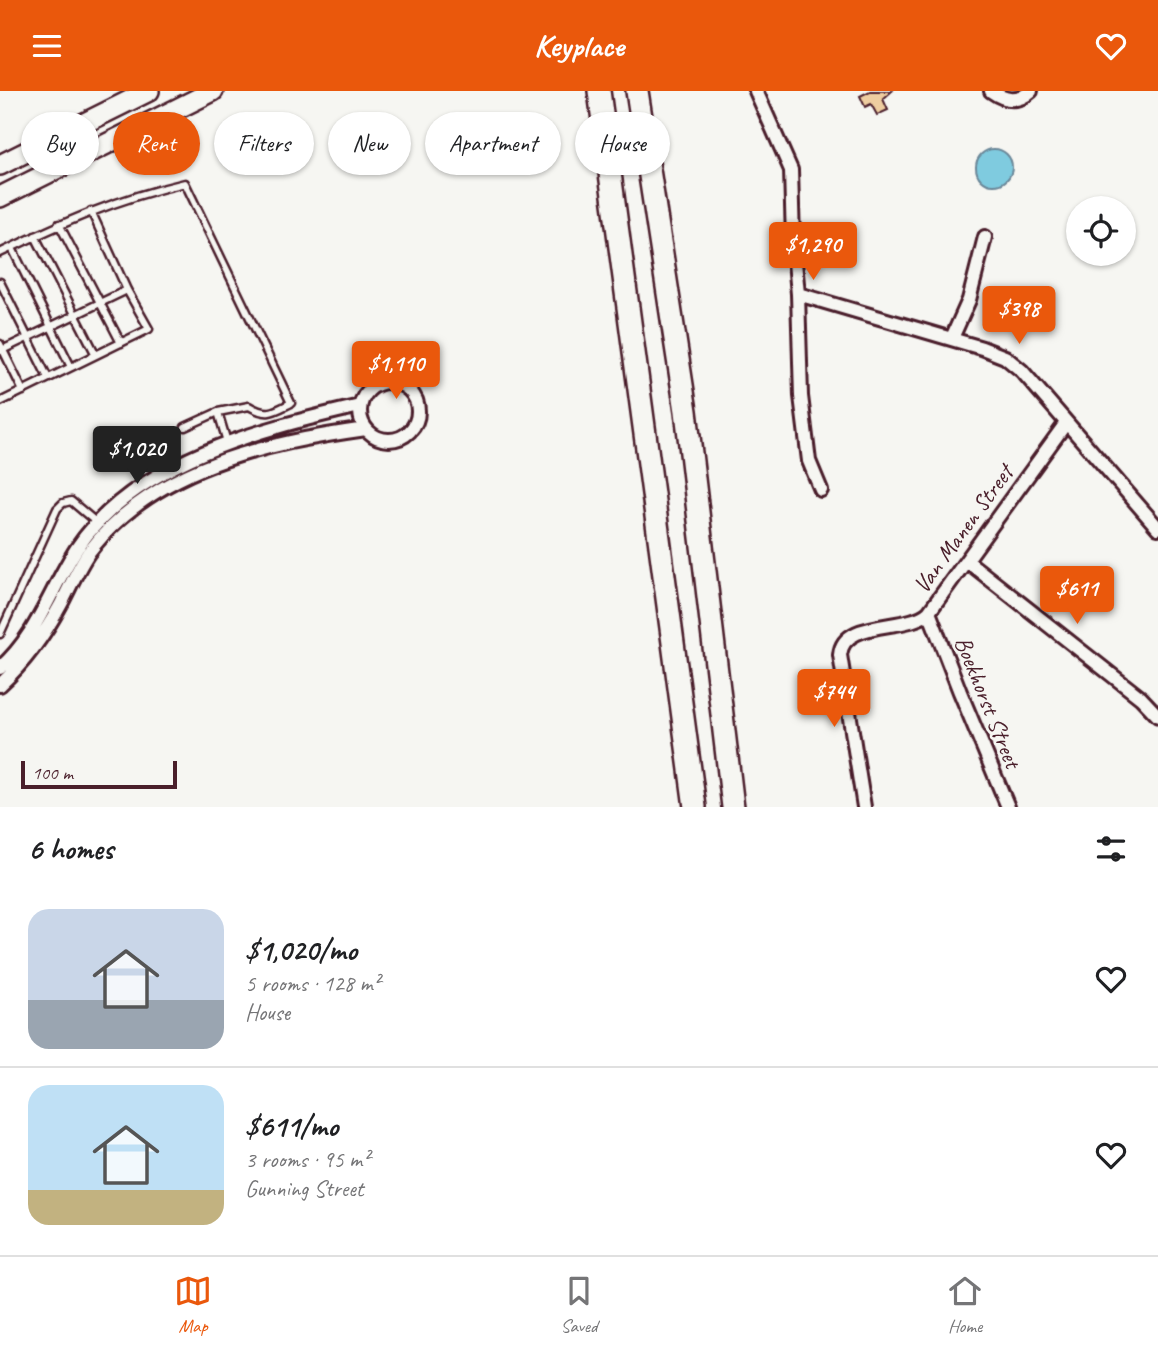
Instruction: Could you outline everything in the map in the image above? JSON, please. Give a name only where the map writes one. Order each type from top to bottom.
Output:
[{"type":"highway","points":[[599,91],[683,713],[693,807]]},
{"type":"highway","points":[[637,91],[686,411],[733,807]]},
{"type":"main road","points":[[0,165],[149,91]]},
{"type":"main road","points":[[0,199],[213,91]]},
{"type":"street","points":[[756,91],[790,170],[801,396],[809,461],[821,490]]},
{"type":"street","points":[[991,91],[1006,99],[1016,100],[1031,91]]},
{"type":"street","points":[[952,338],[969,300],[985,237]]},
{"type":"street","points":[[798,294],[952,338],[994,352],[1014,362],[1158,528]]},
{"type":"street","points":[[390,382],[408,390],[417,407],[417,417],[413,426],[398,438],[380,438],[366,429],[362,422],[360,406],[374,386],[390,382]]},
{"type":"street","points":[[0,668],[28,636],[78,547],[97,523],[146,483],[227,442],[278,426],[360,406]]},
{"type":"street","name":"Van Manen Street","points":[[863,807],[840,650],[843,644],[856,632],[919,619],[929,612],[1066,423]]},
{"type":"street","points":[[0,685],[32,651],[49,626],[89,553],[124,515],[191,474],[227,458],[306,438],[366,429]]},
{"type":"street","points":[[967,561],[1141,698],[1158,716]]},
{"type":"street","name":"Boekhorst Street","points":[[929,612],[1008,807]]},
{"type":"lane","points":[[0,253],[91,211],[139,194],[185,183],[291,404],[271,413],[261,413],[249,406],[218,412],[185,427]]},
{"type":"lane","points":[[0,402],[149,329],[127,290],[91,211]]},
{"type":"lane","points":[[60,224],[121,343]]},
{"type":"lane","points":[[35,236],[96,355]]},
{"type":"lane","points":[[12,247],[71,367]]},
{"type":"lane","points":[[0,282],[48,378]]},
{"type":"lane","points":[[23,391],[1,348],[29,338],[127,290]]},
{"type":"lane","points":[[218,412],[227,442]]},
{"type":"lane","points":[[0,634],[57,509],[71,501],[97,523]]},
{"type":"water","points":[[994,149],[1007,154],[1012,167],[1007,180],[994,185],[981,180],[976,167],[981,154]]},
{"type":"building","points":[[870,91],[892,91],[883,99],[888,110],[877,115],[871,104],[865,107],[860,96]]}]
